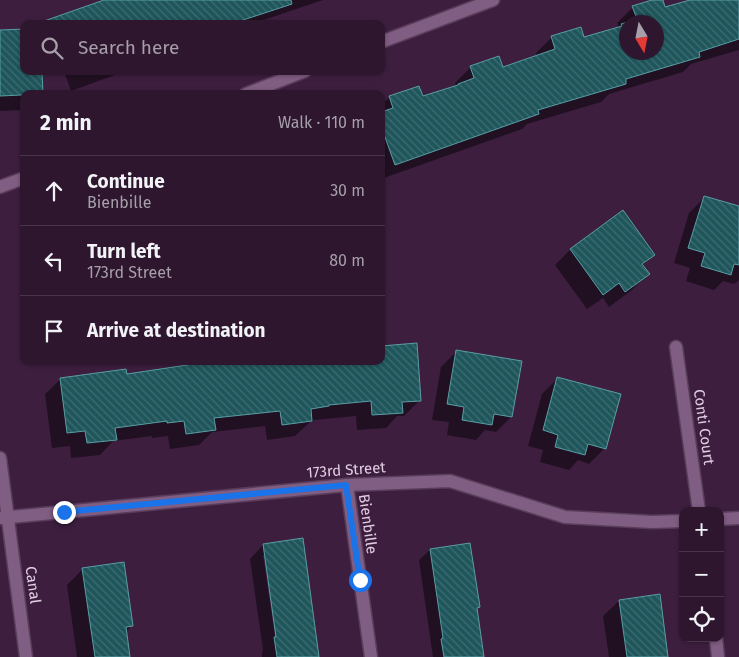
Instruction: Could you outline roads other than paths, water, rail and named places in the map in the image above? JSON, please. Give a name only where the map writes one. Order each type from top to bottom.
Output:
[{"type":"street","points":[[385,40],[492,0]]},
{"type":"street","points":[[256,90],[295,75]]},
{"type":"street","points":[[0,187],[20,180]]},
{"type":"street","name":"Conti Court","points":[[676,347],[697,507]]},
{"type":"street","points":[[0,458],[4,518]]},
{"type":"street","name":"173rd Street","points":[[4,518],[346,485],[450,481],[565,517],[652,522],[679,521]]},
{"type":"street","name":"Bienbille","points":[[346,485],[371,657]]},
{"type":"street","name":"Canal","points":[[4,518],[26,657]]},
{"type":"street","points":[[724,519],[739,518]]},
{"type":"street","points":[[716,642],[718,657]]}]
